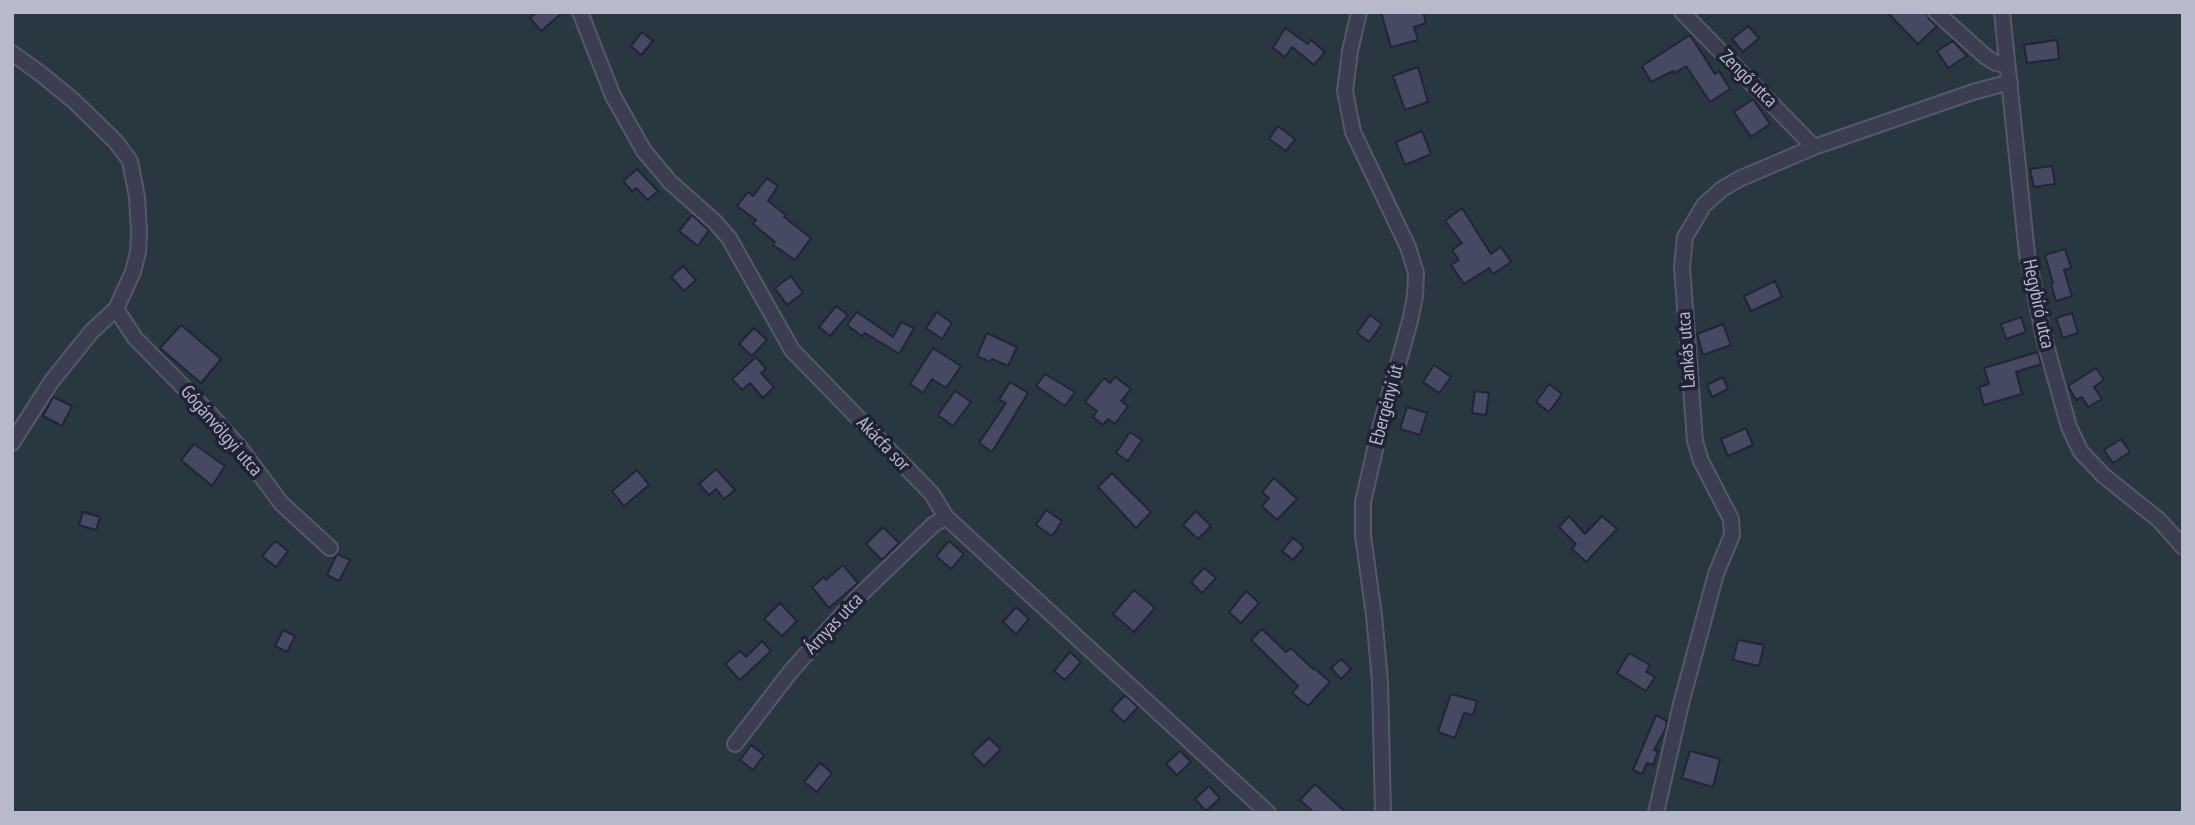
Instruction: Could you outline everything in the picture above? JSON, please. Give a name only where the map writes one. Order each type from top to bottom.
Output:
[{"type":"street","name":"Akácfa sor","points":[[580,12],[613,96],[644,151],[670,182],[729,237],[792,350],[932,494],[946,517],[1268,813]]},
{"type":"street","name":"Ebergényi út","points":[[1359,12],[1345,91],[1353,132],[1408,247],[1416,273],[1410,321],[1363,502],[1363,536],[1380,682],[1383,813]]},
{"type":"street","name":"Zengő utca","points":[[1682,12],[1814,147]]},
{"type":"street","points":[[1936,12],[1986,57],[2007,65]]},
{"type":"street","name":"Hegybíró utca","points":[[2002,12],[2027,254],[2044,338],[2068,427],[2088,460],[2159,520],[2183,547]]},
{"type":"street","points":[[12,53],[74,101],[116,142],[130,161],[137,197],[139,232],[133,272],[116,310],[92,331],[58,372],[12,443]]},
{"type":"street","name":"Lankás utca","points":[[1656,813],[1681,704],[1716,574],[1732,535],[1731,519],[1701,461],[1695,440],[1682,267],[1685,237],[1693,220],[1704,205],[1722,189],[1739,179],[1814,147],[1973,92],[2010,82]]},
{"type":"street","name":"Gógánvölgyi utca","points":[[116,310],[135,338],[241,449],[281,503],[330,548]]},
{"type":"street","name":"Árnyas utca","points":[[735,744],[791,671],[858,597],[933,525],[946,517]]},
{"type":"shaded area","points":[[12,12],[2183,12],[2183,813],[12,813]]},
{"type":"building","points":[[537,12],[563,12],[541,31],[530,18]]},
{"type":"building","points":[[1381,12],[1423,12],[1426,23],[1414,27],[1418,40],[1391,47]]},
{"type":"building","points":[[1887,12],[1927,12],[1929,19],[1937,26],[1918,44]]},
{"type":"building","points":[[1748,26],[1759,38],[1743,52],[1732,39]]},
{"type":"building","points":[[1285,28],[1308,44],[1311,40],[1325,52],[1314,65],[1292,47],[1285,57],[1273,48]]},
{"type":"building","points":[[642,32],[653,41],[641,55],[631,46]]},
{"type":"building","points":[[1690,35],[1715,74],[1719,71],[1730,89],[1710,102],[1686,66],[1651,82],[1642,66]]},
{"type":"building","points":[[2057,40],[2059,59],[2027,63],[2024,45]]},
{"type":"building","points":[[1953,41],[1967,56],[1948,68],[1937,51]]},
{"type":"building","points":[[1418,67],[1428,102],[1405,110],[1393,76]]},
{"type":"building","points":[[1753,99],[1770,124],[1751,137],[1734,112]]},
{"type":"building","points":[[1278,126],[1295,139],[1286,151],[1269,139]]},
{"type":"building","points":[[1422,131],[1431,154],[1405,165],[1396,142]]},
{"type":"building","points":[[2052,166],[2055,184],[2034,187],[2030,169]]},
{"type":"building","points":[[637,169],[658,191],[648,200],[636,188],[632,191],[623,181]]},
{"type":"building","points":[[767,178],[778,186],[768,201],[811,238],[795,260],[773,245],[775,242],[753,224],[756,220],[737,206],[748,192],[753,196]]},
{"type":"building","points":[[1462,208],[1491,254],[1501,247],[1511,262],[1493,274],[1489,268],[1464,284],[1451,265],[1459,260],[1452,250],[1462,243],[1445,221]]},
{"type":"building","points":[[692,215],[709,230],[698,246],[679,231]]},
{"type":"building","points":[[2065,249],[2071,268],[2064,270],[2072,296],[2056,301],[2045,255]]},
{"type":"building","points":[[683,266],[696,280],[684,291],[671,277]]},
{"type":"building","points":[[791,276],[803,293],[787,305],[775,288]]},
{"type":"building","points":[[1775,281],[1782,297],[1751,311],[1744,296]]},
{"type":"building","points":[[836,306],[848,315],[830,336],[819,327]]},
{"type":"building","points":[[857,312],[893,337],[901,322],[914,328],[898,353],[865,333],[862,336],[847,325]]},
{"type":"building","points":[[937,312],[952,323],[942,339],[926,328]]},
{"type":"building","points":[[2072,313],[2078,333],[2063,338],[2056,318]]},
{"type":"building","points":[[1370,315],[1382,324],[1369,342],[1357,333]]},
{"type":"building","points":[[2021,317],[2026,332],[2006,339],[2001,324]]},
{"type":"building","points":[[1723,324],[1731,345],[1703,355],[1697,334]]},
{"type":"building","points":[[181,325],[221,359],[201,383],[160,348]]},
{"type":"building","points":[[754,328],[767,340],[752,356],[739,344]]},
{"type":"building","points":[[987,333],[1017,347],[1008,366],[977,356]]},
{"type":"building","points":[[933,348],[961,366],[946,388],[932,379],[923,393],[910,384]]},
{"type":"building","points":[[2038,352],[2041,364],[2016,372],[2022,394],[1984,405],[1979,387],[1989,384],[1984,368]]},
{"type":"building","points":[[756,357],[766,369],[761,373],[774,387],[763,398],[750,383],[742,390],[732,379]]},
{"type":"building","points":[[1434,365],[1451,377],[1439,393],[1423,382]]},
{"type":"building","points":[[2096,368],[2104,380],[2094,387],[2102,399],[2088,407],[2082,397],[2076,400],[2068,386]]},
{"type":"building","points":[[1045,374],[1075,392],[1065,406],[1036,386]]},
{"type":"building","points":[[1115,377],[1131,389],[1121,401],[1128,406],[1115,424],[1108,419],[1103,425],[1093,417],[1097,411],[1085,402],[1104,378],[1110,383]]},
{"type":"building","points":[[1723,377],[1728,389],[1712,397],[1707,385]]},
{"type":"building","points":[[1010,382],[1028,393],[992,452],[979,443],[1006,403],[999,400]]},
{"type":"building","points":[[1549,384],[1562,394],[1549,412],[1536,402]]},
{"type":"building","points":[[955,391],[971,402],[953,426],[938,415]]},
{"type":"building","points":[[1475,391],[1489,393],[1486,415],[1472,413]]},
{"type":"building","points":[[53,397],[72,406],[62,426],[43,416]]},
{"type":"building","points":[[1407,407],[1427,413],[1420,435],[1400,429]]},
{"type":"building","points":[[1746,428],[1753,445],[1728,456],[1721,439]]},
{"type":"building","points":[[1130,432],[1142,440],[1128,461],[1116,453]]},
{"type":"building","points":[[2121,439],[2130,452],[2113,463],[2104,450]]},
{"type":"building","points":[[194,444],[225,466],[212,486],[181,460]]},
{"type":"building","points":[[716,469],[735,490],[724,499],[716,489],[709,495],[699,484]]},
{"type":"building","points":[[637,470],[649,485],[624,506],[612,491]]},
{"type":"building","points":[[1112,473],[1151,512],[1136,528],[1098,487]]},
{"type":"building","points":[[1274,478],[1297,499],[1277,520],[1262,506],[1269,498],[1262,492]]},
{"type":"building","points":[[1046,510],[1062,521],[1052,536],[1036,525]]},
{"type":"building","points":[[1196,511],[1211,526],[1198,539],[1183,525]]},
{"type":"building","points":[[83,512],[100,517],[96,530],[79,525]]},
{"type":"building","points":[[1569,516],[1585,534],[1602,516],[1617,529],[1586,562],[1572,549],[1576,544],[1559,527]]},
{"type":"building","points":[[883,527],[899,543],[882,560],[866,544]]},
{"type":"building","points":[[1293,538],[1304,547],[1293,560],[1282,551]]},
{"type":"building","points":[[275,541],[288,551],[276,567],[262,556]]},
{"type":"building","points":[[949,541],[964,554],[951,569],[936,556]]},
{"type":"building","points":[[337,554],[350,560],[339,581],[327,575]]},
{"type":"building","points":[[843,565],[858,583],[829,608],[812,587],[824,577],[826,580]]},
{"type":"building","points":[[1204,568],[1216,578],[1202,593],[1191,582]]},
{"type":"building","points":[[1134,590],[1155,608],[1134,632],[1113,614]]},
{"type":"building","points":[[1246,591],[1259,603],[1241,623],[1229,612]]},
{"type":"building","points":[[780,603],[797,621],[782,636],[764,619]]},
{"type":"building","points":[[1016,607],[1029,619],[1016,634],[1003,622]]},
{"type":"building","points":[[1262,629],[1286,652],[1291,648],[1330,682],[1308,706],[1292,693],[1298,686],[1251,640]]},
{"type":"building","points":[[283,630],[295,636],[287,652],[275,646]]},
{"type":"building","points":[[1738,640],[1764,645],[1759,666],[1733,660]]},
{"type":"building","points":[[762,641],[771,651],[740,680],[725,664],[740,651],[746,657]]},
{"type":"building","points":[[1070,652],[1081,662],[1065,680],[1054,671]]},
{"type":"building","points":[[1629,653],[1650,665],[1646,672],[1655,677],[1646,691],[1617,673]]},
{"type":"building","points":[[1341,659],[1351,669],[1341,679],[1331,668]]},
{"type":"building","points":[[1451,694],[1477,701],[1473,715],[1464,713],[1455,738],[1438,732]]},
{"type":"building","points":[[1125,695],[1138,707],[1124,722],[1111,710]]},
{"type":"building","points":[[1656,715],[1667,721],[1666,728],[1654,750],[1658,751],[1653,765],[1647,763],[1642,774],[1633,770]]},
{"type":"building","points":[[989,738],[1001,749],[984,766],[972,754]]},
{"type":"building","points":[[751,745],[764,755],[753,770],[740,760]]},
{"type":"building","points":[[1180,751],[1191,762],[1177,775],[1166,764]]},
{"type":"building","points":[[1690,751],[1720,759],[1713,787],[1682,778]]},
{"type":"building","points":[[820,763],[832,773],[817,792],[804,782]]},
{"type":"building","points":[[1315,784],[1346,813],[1314,813],[1300,800]]},
{"type":"building","points":[[1209,786],[1220,798],[1206,811],[1195,799]]}]
